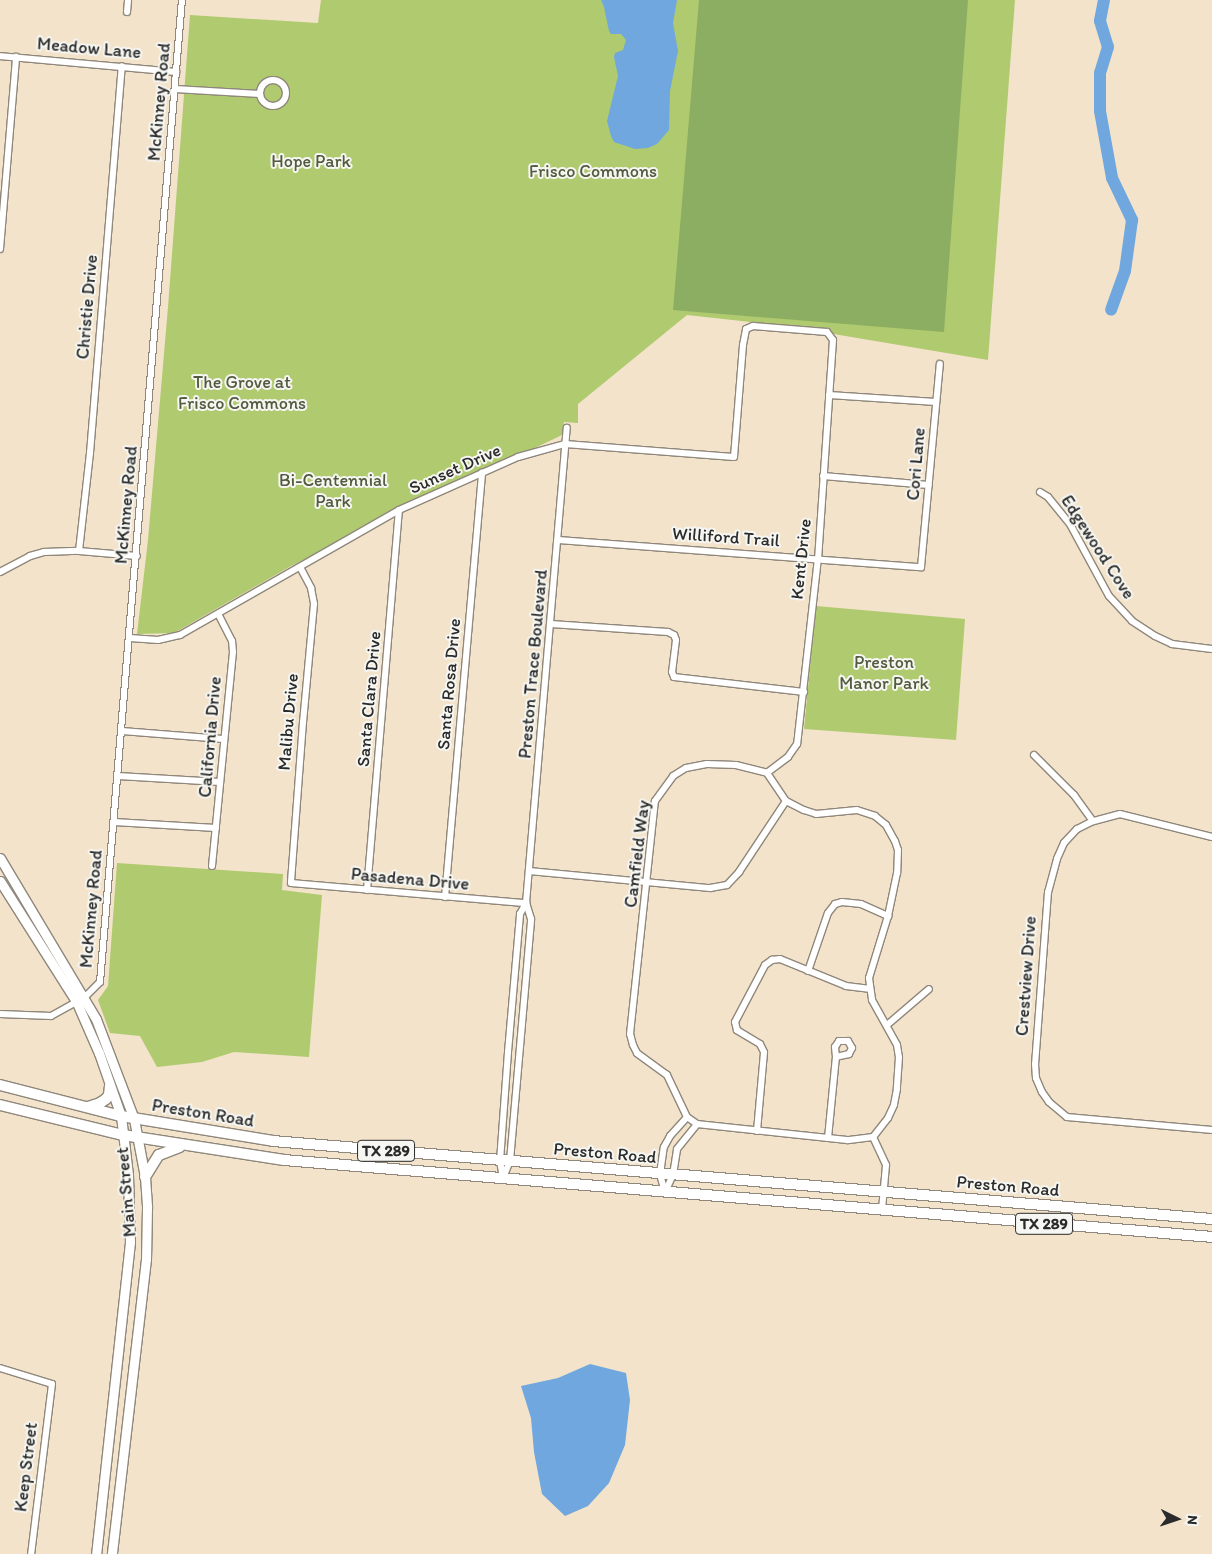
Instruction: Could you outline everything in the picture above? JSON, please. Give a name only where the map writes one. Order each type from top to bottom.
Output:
[{"type":"main road","name":"Main Street","points":[[0,858],[85,997],[96,1019],[134,1119],[145,1178],[148,1236],[112,1554]]},
{"type":"main road","name":"Main Street","points":[[0,881],[76,1003],[99,1053],[121,1116],[131,1214],[130,1242],[96,1554]]},
{"type":"main road","name":"Preston Road","points":[[0,1085],[134,1119],[273,1141],[1212,1219]]},
{"type":"main road","points":[[84,1107],[100,1104],[106,1099],[110,1086]]},
{"type":"main road","name":"Preston Road","points":[[0,1104],[138,1138],[181,1146],[284,1160],[1212,1237]]},
{"type":"main road","points":[[145,1178],[158,1155],[181,1146]]},
{"type":"main road","points":[[353,1166],[354,1148]]},
{"type":"main road","points":[[119,1344],[136,1346]]},
{"type":"street","points":[[127,12],[128,0]]},
{"type":"street","name":"McKinney Road","points":[[0,1014],[51,1016],[85,997],[100,982],[182,0]]},
{"type":"street","name":"Meadow Lane","points":[[0,56],[176,72]]},
{"type":"street","points":[[0,249],[1,215],[16,57]]},
{"type":"street","name":"Christie Drive","points":[[79,551],[90,453],[122,66]]},
{"type":"street","points":[[275,81],[283,85],[286,94],[282,103],[273,106],[264,103],[260,94],[263,85],[275,81]]},
{"type":"street","points":[[175,89],[260,94]]},
{"type":"street","name":"Kent Drive","points":[[734,457],[744,334],[749,327],[827,332],[833,340],[824,476],[818,558],[797,744],[788,757],[767,773]]},
{"type":"street","name":"Cori Lane","points":[[921,567],[940,364]]},
{"type":"street","points":[[829,395],[936,402]]},
{"type":"street","name":"Preston Trace Boulevard","points":[[503,1178],[508,1052],[520,914],[526,903],[530,871],[567,428]]},
{"type":"street","name":"Sunset Drive","points":[[130,638],[158,640],[174,637],[218,614],[399,510],[518,457],[565,444],[734,457]]},
{"type":"street","name":"Santa Rosa Drive","points":[[445,898],[482,473]]},
{"type":"street","points":[[824,476],[929,485]]},
{"type":"street","name":"Edgewood Cove","points":[[1040,492],[1048,497],[1070,524],[1109,596],[1132,621],[1155,636],[1172,644],[1212,649]]},
{"type":"street","name":"Santa Clara Drive","points":[[367,890],[399,510]]},
{"type":"street","name":"Williford Trail","points":[[558,540],[921,567]]},
{"type":"street","points":[[0,572],[30,556],[44,552],[79,551],[137,556]]},
{"type":"street","name":"Malibu Drive","points":[[291,883],[314,604],[311,588],[300,567]]},
{"type":"street","name":"California Drive","points":[[212,866],[233,652],[232,641],[218,614]]},
{"type":"street","points":[[551,624],[668,632],[674,635],[676,640],[672,672],[674,677],[804,692]]},
{"type":"street","points":[[122,731],[223,739]]},
{"type":"street","points":[[1034,755],[1074,795],[1093,821]]},
{"type":"street","name":"Camfield Way","points":[[767,773],[736,765],[706,764],[686,768],[673,776],[655,801],[630,1034],[637,1053],[667,1075],[687,1117],[697,1124],[847,1140],[873,1137]]},
{"type":"street","points":[[767,773],[786,801],[816,814],[856,810],[876,816],[886,825],[895,841],[898,858],[888,916],[870,970],[869,989],[872,1000],[897,1045],[899,1057],[894,1105],[888,1118],[873,1137],[886,1165],[882,1210]]},
{"type":"street","points":[[118,776],[220,782]]},
{"type":"street","points":[[530,871],[710,888],[727,885],[739,872],[786,801]]},
{"type":"street","name":"Crestview Drive","points":[[1212,837],[1120,814],[1093,821],[1077,829],[1064,844],[1057,859],[1048,892],[1035,1064],[1036,1078],[1049,1102],[1067,1117],[1212,1130]]},
{"type":"street","points":[[114,822],[216,828]]},
{"type":"street","name":"Pasadena Drive","points":[[291,883],[445,898],[526,903]]},
{"type":"street","points":[[808,971],[828,913],[835,904],[842,902],[861,904],[888,916]]},
{"type":"street","name":"Preston Trace Boulevard","points":[[503,1178],[531,919],[526,903]]},
{"type":"street","points":[[757,1131],[764,1052],[760,1044],[737,1030],[735,1022],[754,982],[768,962],[780,959],[846,986],[869,989]]},
{"type":"street","points":[[887,1025],[929,989]]},
{"type":"street","points":[[508,1052],[518,1053]]},
{"type":"street","points":[[828,1138],[836,1057]]},
{"type":"street","points":[[666,1192],[660,1174],[662,1154],[666,1142],[687,1117]]},
{"type":"street","points":[[666,1192],[673,1175],[676,1149],[697,1124]]},
{"type":"street","name":"Keep Street","points":[[0,1368],[52,1384],[31,1554]]},
{"type":"green space","name":"Frisco Commons","points":[[321,0],[1015,0],[988,360],[786,326],[687,315],[578,404],[578,423],[564,422],[562,435],[291,566],[174,633],[137,634],[148,540],[168,307],[190,15],[318,23]]},
{"type":"green space","points":[[699,0],[968,0],[944,332],[673,310]]},
{"type":"green space","name":"Preston Manor Park","points":[[816,606],[965,619],[956,740],[804,729]]},
{"type":"green space","points":[[117,863],[283,874],[282,890],[322,895],[309,1057],[234,1052],[202,1062],[157,1067],[140,1036],[110,1033],[98,1000],[108,986]]},
{"type":"water","points":[[601,0],[677,0],[673,23],[678,51],[670,91],[669,130],[657,144],[648,148],[635,149],[614,142],[611,136],[607,121],[618,76],[614,57],[615,53],[623,50],[626,40],[621,34],[611,34],[609,31]]},
{"type":"water","points":[[590,1364],[626,1373],[630,1400],[625,1445],[609,1483],[588,1506],[565,1516],[542,1494],[534,1452],[531,1418],[521,1386],[558,1378]]},
{"type":"waterway","points":[[1104,0],[1100,21],[1108,47],[1100,73],[1100,111],[1112,178],[1132,220],[1125,271],[1111,310]]},
{"type":"park label","name":"Hope Park","points":[[311,161]]},
{"type":"park label","name":"The Grove at Frisco Commons","points":[[242,393]]},
{"type":"park label","name":"Bi-Centennial Park","points":[[333,491]]}]
